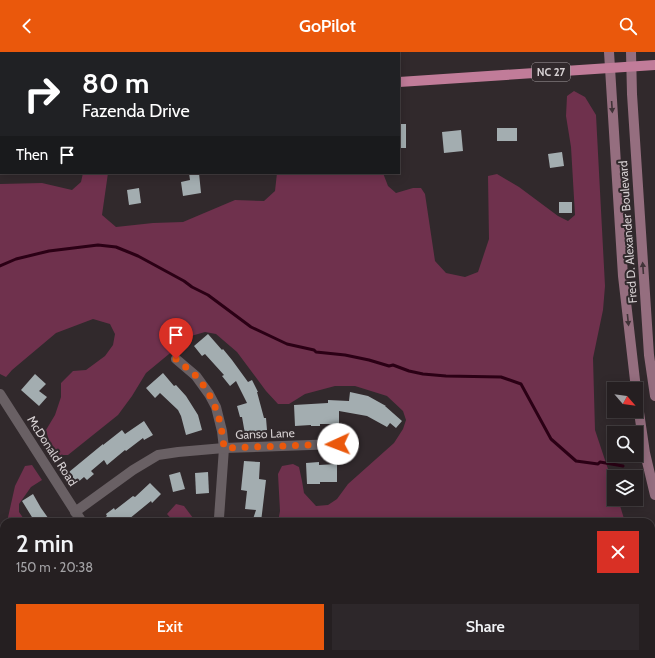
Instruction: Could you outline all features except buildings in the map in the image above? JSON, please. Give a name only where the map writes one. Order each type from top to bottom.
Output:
[{"type":"main road","name":"Fred D. Alexander Boulevard","points":[[609,52],[623,276],[635,382]]},
{"type":"main road","name":"Fred D. Alexander Boulevard","points":[[630,52],[649,355],[655,396]]},
{"type":"main road","name":"NC 27","points":[[400,82],[655,65]]},
{"type":"main road","name":"Fred D. Alexander Boulevard","points":[[640,418],[645,453],[655,495]]},
{"type":"street","points":[[176,359],[196,376],[210,394],[222,431],[224,448],[219,518]]},
{"type":"street","name":"McDonald Road","points":[[0,394],[79,518]]},
{"type":"street","name":"Ganso Lane","points":[[75,512],[133,470],[158,455],[224,448],[338,444],[353,445]]},
{"type":"shaded area","points":[[574,91],[585,97],[596,115],[605,286],[603,310],[593,358],[595,430],[608,470],[607,470],[607,506],[620,506],[624,518],[279,518],[280,511],[278,474],[282,466],[293,464],[299,467],[304,493],[316,506],[328,505],[337,499],[348,484],[394,443],[403,429],[406,420],[403,411],[387,396],[355,386],[335,386],[305,394],[289,404],[278,404],[266,391],[237,352],[216,334],[205,332],[191,336],[146,373],[118,415],[68,455],[60,455],[49,441],[46,430],[55,415],[61,397],[61,383],[73,371],[86,370],[105,356],[113,345],[115,334],[110,324],[93,319],[56,333],[12,370],[6,377],[0,374],[0,184],[42,183],[72,190],[81,182],[83,174],[108,174],[102,215],[116,227],[153,223],[183,222],[235,200],[264,201],[275,191],[277,174],[383,174],[388,186],[396,193],[413,188],[421,188],[425,194],[435,261],[446,273],[465,277],[478,272],[489,239],[488,176],[497,174],[519,187],[558,216],[568,221],[575,215],[571,147],[566,116],[567,96]]},
{"type":"shaded area","points":[[32,465],[42,480],[31,487],[19,504],[19,512],[23,518],[8,518],[15,486],[25,466]]},
{"type":"shaded area","points":[[176,504],[184,506],[193,518],[170,518],[167,514]]},
{"type":"waterway","points":[[0,266],[16,259],[49,251],[98,245],[116,247],[138,256],[184,281],[208,295],[251,327],[287,344],[314,350],[316,352],[345,355],[389,366],[393,365],[423,374],[501,377],[521,384],[551,439],[576,461],[598,464],[600,462],[623,466]]},
{"type":"route","points":[[176,359],[196,376],[210,394],[216,407],[222,431],[224,448],[338,444]]}]
